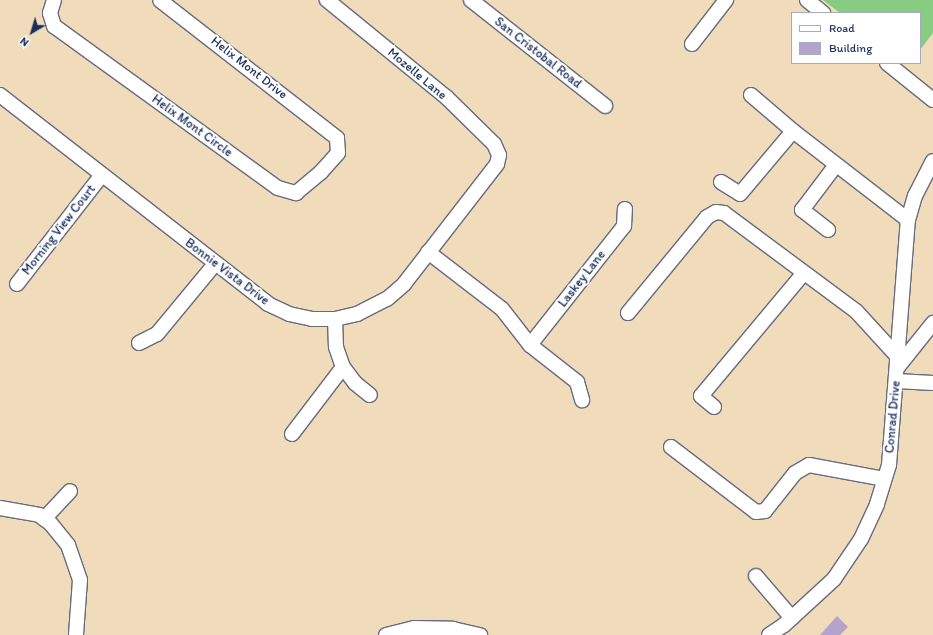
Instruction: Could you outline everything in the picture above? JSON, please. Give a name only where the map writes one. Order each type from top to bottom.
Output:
[{"type":"street","name":"Helix Mont Circle","points":[[54,0],[50,13],[54,26],[278,188],[296,192],[321,172],[338,153],[337,138]]},
{"type":"street","name":"Helix Mont Drive","points":[[160,0],[337,138]]},
{"type":"street","name":"Mozelle Lane","points":[[326,0],[446,98],[494,144],[499,155]]},
{"type":"street","name":"San Cristobal Road","points":[[471,0],[605,106]]},
{"type":"street","points":[[692,44],[726,0]]},
{"type":"street","points":[[807,0],[822,12]]},
{"type":"street","points":[[888,64],[933,100]]},
{"type":"street","name":"Bonnie Vista Drive","points":[[0,95],[215,264],[278,309],[300,317],[335,319],[357,314],[387,299],[404,284],[497,164],[499,155]]},
{"type":"street","points":[[751,95],[792,131],[908,220]]},
{"type":"street","points":[[721,182],[740,194],[792,131]]},
{"type":"street","name":"Conrad Drive","points":[[770,635],[789,626],[834,579],[861,539],[889,465],[908,220],[916,196],[933,161]]},
{"type":"street","points":[[828,230],[802,210],[836,165]]},
{"type":"street","name":"Morning View Court","points":[[17,284],[102,175]]},
{"type":"street","name":"Laskey Lane","points":[[530,346],[624,226],[625,210]]},
{"type":"street","points":[[628,313],[707,217],[716,212],[724,213],[856,311],[897,369],[933,383]]},
{"type":"street","points":[[428,252],[502,309],[530,346],[577,382],[582,400]]},
{"type":"street","points":[[139,343],[156,334],[215,264]]},
{"type":"street","points":[[714,408],[701,396],[804,273]]},
{"type":"street","points":[[335,319],[336,347],[343,367],[355,383],[370,396]]},
{"type":"street","points":[[897,369],[933,323]]},
{"type":"street","points":[[292,434],[343,367]]},
{"type":"street","points":[[671,447],[756,512],[765,511],[795,473],[809,465],[884,479]]},
{"type":"street","points":[[44,519],[70,491]]},
{"type":"street","points":[[0,508],[30,511],[44,519],[68,545],[78,569],[80,580],[76,635]]},
{"type":"street","points":[[756,576],[789,626]]},
{"type":"street","points":[[386,635],[414,628],[454,629],[480,635]]},
{"type":"green space","points":[[823,0],[933,0],[933,33],[921,49],[921,12],[839,12]]},
{"type":"building","points":[[837,616],[848,627],[840,635],[820,635]]}]
